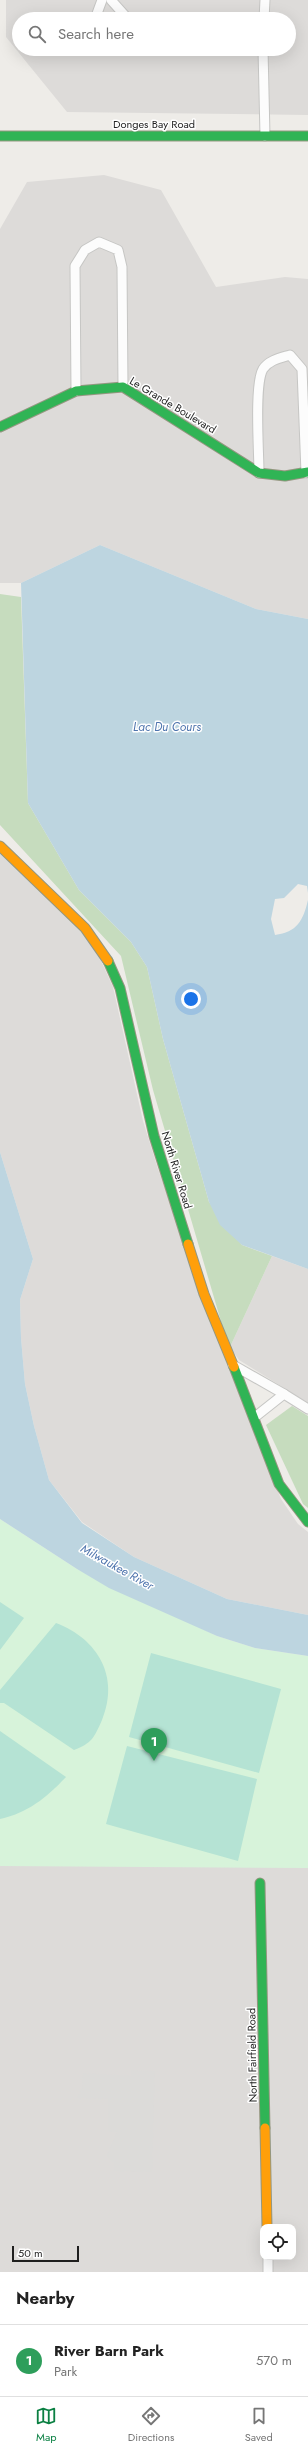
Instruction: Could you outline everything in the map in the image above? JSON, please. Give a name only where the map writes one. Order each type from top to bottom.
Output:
[{"type":"street","points":[[98,12],[102,0]]},
{"type":"street","points":[[264,12],[265,0]]},
{"type":"street","points":[[114,4],[121,12]]},
{"type":"street","points":[[264,56],[265,136]]},
{"type":"street","name":"Donges Bay Road","points":[[0,136],[308,136]]},
{"type":"street","points":[[76,391],[76,266],[85,250],[99,242],[118,250],[122,267],[123,387]]},
{"type":"street","points":[[259,472],[259,388],[263,369],[274,359],[290,356],[302,369],[307,473]]},
{"type":"street","name":"Le Grande Boulevard","points":[[0,427],[76,391],[123,387],[259,472],[285,476],[307,473]]},
{"type":"street","name":"North River Road","points":[[0,846],[85,928],[109,962],[124,1003],[154,1136],[204,1294],[255,1417],[279,1484],[303,1518],[308,1522]]},
{"type":"street","points":[[233,1365],[308,1409]]},
{"type":"street","points":[[255,1417],[284,1394]]},
{"type":"street","name":"North Fairfield Road","points":[[260,1883],[267,2224]]},
{"type":"street","points":[[268,2260],[268,2272]]},
{"type":"shaded area","points":[[6,0],[308,0],[308,115],[67,112],[21,56],[296,56],[296,12],[12,12],[12,44],[6,37]]},
{"type":"shaded area","points":[[104,175],[161,190],[216,287],[285,277],[308,279],[308,619],[256,609],[100,545],[21,583],[0,583],[0,229],[27,182]]},
{"type":"shaded area","points":[[0,854],[76,925],[97,952],[113,987],[143,1121],[158,1169],[228,1366],[281,1499],[298,1524],[308,1532],[308,1615],[227,1599],[134,1557],[82,1522],[49,1480],[34,1426],[25,1384],[21,1338],[20,1300],[33,1259],[0,1152]]},
{"type":"shaded area","points":[[272,1256],[308,1269],[308,1403],[239,1360],[230,1347]]},
{"type":"shaded area","points":[[0,1865],[308,1865],[308,2272],[0,2272]]},
{"type":"shaded area","points":[[131,2070],[155,2071],[152,2172],[114,2171],[114,2162],[107,2156],[117,2132],[108,2131],[108,2099],[77,2098],[82,2089],[83,2073],[131,2076]]},
{"type":"green space","points":[[0,594],[21,597],[28,803],[79,890],[131,942],[147,967],[163,1039],[209,1202],[242,1245],[272,1256],[230,1347],[230,1352],[153,1090],[121,956],[0,825]]},
{"type":"green space","points":[[292,1406],[308,1416],[308,1508],[303,1504],[266,1425]]},
{"type":"green space","points":[[0,1519],[77,1569],[217,1636],[255,1648],[308,1656],[308,1868],[0,1866]]},
{"type":"green space","points":[[0,1602],[24,1618],[0,1650]]},
{"type":"green space","points":[[56,1623],[71,1630],[94,1649],[102,1661],[108,1689],[107,1704],[97,1731],[89,1742],[74,1750],[4,1703],[0,1703],[0,1690]]},
{"type":"green space","points":[[151,1653],[281,1689],[259,1773],[129,1737]]},
{"type":"green space","points":[[0,1731],[66,1777],[52,1791],[36,1803],[19,1813],[0,1819]]},
{"type":"green space","points":[[127,1746],[257,1779],[238,1861],[106,1824]]},
{"type":"water","name":"Lac Du Cours","points":[[100,545],[256,609],[308,619],[308,893],[307,886],[298,884],[284,898],[275,899],[271,919],[275,935],[289,931],[301,920],[308,900],[308,1269],[242,1245],[220,1225],[209,1202],[163,1039],[147,967],[131,942],[79,890],[28,803],[21,583]]},
{"type":"water","name":"Milwaukee River","points":[[0,1152],[33,1259],[20,1300],[21,1338],[25,1384],[34,1426],[49,1480],[82,1523],[134,1557],[227,1599],[308,1615],[308,1656],[255,1648],[217,1636],[109,1588],[0,1519]]},
{"type":"traffic: fast","points":[[0,136],[308,136]]},
{"type":"traffic: fast","points":[[0,427],[76,391],[123,387],[259,473],[285,476],[308,472]]},
{"type":"traffic: fast","points":[[108,961],[120,988],[154,1136],[188,1244]]},
{"type":"traffic: fast","points":[[234,1367],[279,1484],[308,1522]]},
{"type":"traffic: fast","points":[[260,1883],[265,2128]]},
{"type":"traffic: slow","points":[[0,846],[85,928],[108,961]]},
{"type":"traffic: slow","points":[[188,1244],[204,1294],[234,1367]]},
{"type":"traffic: slow","points":[[265,2128],[267,2224]]},
{"type":"place","name":"River Barn Park","points":[[154,1761]]}]
